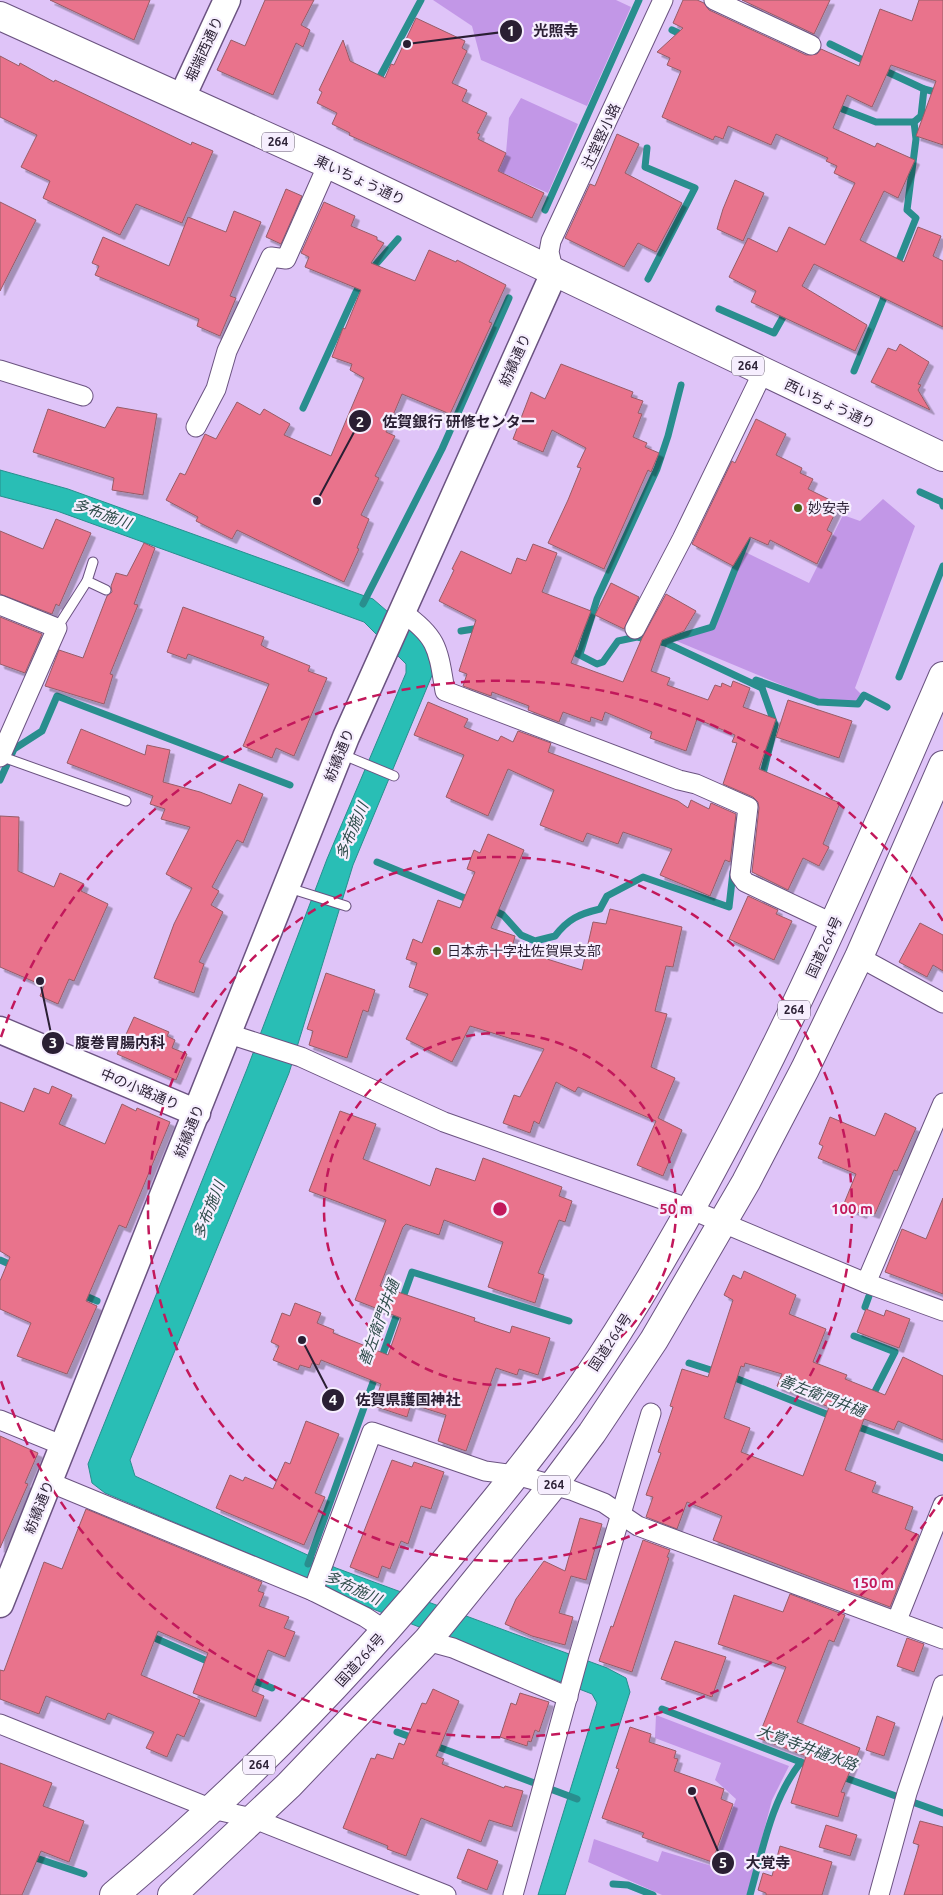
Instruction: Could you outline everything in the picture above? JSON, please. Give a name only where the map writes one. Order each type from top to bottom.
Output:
[{"type":"highway","name":"東いちょう通り","points":[[0,16],[328,164],[554,273]]},
{"type":"highway","name":"西いちょう通り","points":[[554,273],[943,457]]},
{"type":"highway","name":"国道264号","points":[[114,1895],[255,1769],[329,1694],[420,1592],[564,1413],[614,1338],[690,1209],[774,1054],[834,924],[943,676]]},
{"type":"highway","name":"264","points":[[172,1895],[289,1785],[428,1641],[554,1484],[592,1433],[648,1349],[746,1182],[805,1069],[859,957],[943,765]]},
{"type":"street","name":"堀端西通り","points":[[182,97],[227,0]]},
{"type":"street","name":"辻堂竪小路","points":[[554,273],[549,252],[551,241],[663,0]]},
{"type":"street","points":[[714,0],[811,45]]},
{"type":"street","points":[[196,427],[216,389],[227,351],[271,257],[286,259],[328,164]]},
{"type":"street","name":"紡績通り","points":[[0,1604],[196,1113],[240,1038],[351,758],[381,660],[554,273]]},
{"type":"street","points":[[0,370],[83,396]]},
{"type":"street","points":[[635,629],[682,539],[763,372]]},
{"type":"street","points":[[0,605],[58,628],[6,758]]},
{"type":"street","points":[[402,612],[419,624],[435,642],[445,690],[679,780],[696,784],[748,807],[740,875],[745,882],[834,924]]},
{"type":"street","points":[[859,957],[943,1003]]},
{"type":"street","name":"中の小路通り","points":[[0,1030],[196,1113]]},
{"type":"street","points":[[240,1038],[301,1057],[444,1122],[690,1209],[866,1283],[943,1311]]},
{"type":"street","points":[[866,1283],[943,1103]]},
{"type":"street","points":[[513,1895],[579,1654],[651,1413]]},
{"type":"street","points":[[0,1420],[64,1446]]},
{"type":"street","points":[[313,1591],[372,1432],[485,1471],[516,1475],[554,1484],[604,1503],[638,1526],[897,1620],[943,1639]]},
{"type":"street","points":[[49,1482],[313,1591],[365,1617],[390,1627]]},
{"type":"street","points":[[897,1620],[943,1505]]},
{"type":"street","points":[[428,1641],[453,1648],[569,1694]]},
{"type":"street","points":[[879,1895],[905,1802],[943,1685]]},
{"type":"street","points":[[0,1724],[212,1809],[252,1818],[446,1895]]},
{"type":"lane","points":[[58,628],[87,581],[93,562]]},
{"type":"lane","points":[[87,581],[106,590]]},
{"type":"lane","points":[[6,758],[126,801]]},
{"type":"lane","points":[[351,758],[394,776]]},
{"type":"lane","points":[[298,891],[346,906]]},
{"type":"shaded area","points":[[433,0],[616,0],[631,7],[587,106],[481,60],[472,26]]},
{"type":"shaded area","points":[[521,98],[578,124],[548,193],[498,171],[506,153],[509,118]]},
{"type":"shaded area","points":[[883,499],[915,526],[855,688],[864,697],[859,705],[813,698],[674,640],[714,628],[743,551],[809,583],[843,515],[860,521]]},
{"type":"shaded area","points":[[656,1715],[789,1766],[772,1800],[747,1895],[662,1895],[588,1862],[594,1839],[658,1862],[662,1851],[712,1866],[736,1799],[715,1780],[721,1763],[655,1738]]},
{"type":"water","name":"多布施川","points":[[0,470],[68,489],[373,599],[424,643],[433,673],[353,865],[289,1073],[130,1460],[135,1476],[336,1568],[607,1668],[626,1678],[630,1692],[565,1895],[538,1895],[597,1703],[592,1694],[360,1604],[326,1586],[105,1493],[92,1483],[88,1464],[247,1069],[327,859],[406,673],[406,664],[364,622],[57,511],[0,496]]},
{"type":"building","points":[[50,0],[150,0],[134,40]]},
{"type":"building","points":[[265,0],[314,0],[301,25],[310,30],[303,47],[296,43],[273,95],[217,70],[231,40],[245,46]]},
{"type":"building","points":[[683,0],[697,0],[704,3],[709,10],[806,55],[817,54],[821,49],[859,66],[880,9],[912,21],[919,0],[943,0],[943,145],[916,136],[936,81],[891,65],[872,107],[847,95],[833,128],[875,147],[877,143],[915,160],[898,198],[884,191],[860,240],[904,262],[918,227],[941,236],[933,256],[943,261],[943,327],[814,264],[802,286],[867,325],[855,351],[751,302],[756,291],[729,277],[748,238],[777,252],[789,227],[825,245],[855,183],[834,173],[837,166],[826,161],[828,158],[776,134],[771,145],[728,126],[723,139],[715,136],[713,140],[662,117],[681,71],[667,65],[670,58],[657,52],[683,28],[673,23]]},
{"type":"building","points":[[742,0],[830,0],[814,34]]},
{"type":"building","points":[[416,18],[465,41],[462,48],[467,51],[452,83],[467,90],[462,101],[487,113],[477,133],[480,134],[478,139],[506,153],[498,171],[544,193],[532,218],[349,135],[350,133],[332,124],[337,113],[317,103],[322,92],[319,90],[343,40],[350,61],[385,78],[391,64],[394,65]]},
{"type":"building","points":[[0,56],[19,66],[20,63],[54,82],[55,80],[191,145],[192,142],[213,151],[182,223],[136,204],[120,235],[43,198],[50,181],[21,167],[37,135],[0,117]]},
{"type":"building","points":[[617,134],[639,144],[625,173],[682,203],[656,252],[638,243],[624,267],[565,238],[590,184],[595,186]]},
{"type":"building","points":[[735,180],[764,193],[743,241],[717,229]]},
{"type":"building","points":[[286,189],[302,196],[281,244],[266,237]]},
{"type":"building","points":[[0,202],[36,220],[0,291]]},
{"type":"building","points":[[324,202],[355,216],[351,226],[377,237],[377,240],[384,243],[371,263],[415,281],[429,250],[456,262],[457,260],[506,285],[489,322],[492,323],[450,414],[402,394],[386,432],[395,436],[375,476],[379,478],[361,515],[369,519],[357,548],[359,549],[344,582],[237,530],[232,539],[196,521],[198,517],[166,500],[180,473],[185,475],[205,434],[216,439],[237,402],[260,415],[264,409],[290,424],[284,435],[331,456],[364,378],[350,370],[352,364],[332,357],[361,290],[305,267],[309,257],[301,253]]},
{"type":"building","points":[[234,211],[261,222],[230,296],[236,298],[220,336],[197,326],[199,319],[95,275],[99,266],[92,263],[103,237],[169,266],[188,217],[226,232]]},
{"type":"building","points":[[900,344],[929,362],[918,384],[921,385],[918,390],[930,410],[871,382],[888,348],[896,351]]},
{"type":"building","points":[[561,364],[633,392],[631,397],[643,401],[638,413],[642,414],[633,437],[647,443],[645,447],[659,453],[651,472],[648,470],[604,569],[548,543],[581,468],[577,467],[586,448],[552,430],[543,452],[513,439],[531,392],[545,399]]},
{"type":"building","points":[[117,407],[157,414],[143,495],[112,490],[114,478],[33,452],[48,409],[105,428]]},
{"type":"building","points":[[756,419],[786,434],[776,455],[802,468],[800,473],[813,479],[808,489],[830,500],[829,502],[838,507],[827,530],[832,533],[817,564],[770,540],[768,545],[750,537],[733,566],[692,544],[732,461],[735,463]]},
{"type":"building","points":[[56,519],[91,533],[59,606],[56,604],[52,614],[0,594],[0,531],[43,549]]},
{"type":"building","points":[[144,543],[155,548],[134,604],[138,605],[110,674],[113,675],[104,704],[45,686],[59,650],[83,658],[107,596],[112,592],[111,586],[116,573],[127,576]]},
{"type":"building","points":[[533,544],[557,553],[542,592],[591,611],[571,663],[623,682],[642,638],[666,594],[696,611],[684,631],[662,640],[651,671],[670,678],[667,685],[708,700],[715,685],[721,687],[722,683],[731,687],[733,681],[750,688],[743,707],[776,719],[759,769],[840,803],[823,844],[829,847],[819,866],[803,858],[788,890],[752,872],[759,808],[758,802],[753,797],[723,784],[737,743],[732,742],[735,735],[697,719],[686,751],[650,738],[652,732],[605,712],[602,721],[591,717],[590,722],[563,712],[559,722],[528,710],[529,706],[492,692],[491,696],[463,686],[467,674],[459,671],[476,620],[439,601],[454,570],[452,569],[461,551],[511,574],[517,558],[526,561]]},
{"type":"building","points":[[611,583],[639,597],[624,629],[595,615]]},
{"type":"building","points":[[183,607],[264,637],[261,645],[310,666],[308,671],[327,678],[294,756],[276,748],[272,758],[243,746],[269,684],[188,654],[186,659],[167,652]]},
{"type":"building","points":[[0,617],[42,634],[25,673],[0,664]]},
{"type":"building","points":[[788,700],[852,721],[839,758],[776,737]]},
{"type":"building","points":[[428,702],[468,719],[464,727],[498,741],[501,736],[513,742],[518,731],[551,743],[548,752],[678,801],[688,808],[691,800],[709,809],[711,803],[736,814],[730,862],[725,860],[710,896],[660,875],[672,849],[623,832],[618,844],[587,833],[583,842],[540,825],[554,790],[508,769],[488,816],[446,797],[464,755],[414,735]]},
{"type":"building","points":[[81,729],[145,755],[147,745],[170,750],[163,782],[200,792],[231,804],[239,784],[263,794],[243,843],[237,840],[212,887],[219,891],[211,905],[223,912],[199,962],[204,964],[194,993],[154,978],[174,924],[192,888],[166,874],[190,827],[161,819],[165,809],[150,804],[153,796],[67,763]]},
{"type":"building","points":[[0,816],[19,817],[18,871],[54,887],[60,873],[84,884],[81,891],[108,904],[74,981],[69,979],[58,1004],[40,996],[44,986],[0,967]]},
{"type":"building","points":[[488,834],[524,850],[491,928],[515,936],[512,948],[582,970],[593,922],[606,924],[610,909],[682,927],[673,967],[666,966],[655,1011],[667,1014],[651,1067],[675,1078],[658,1118],[682,1130],[663,1176],[637,1165],[656,1121],[578,1087],[575,1092],[556,1082],[539,1124],[534,1121],[530,1133],[503,1123],[514,1095],[520,1097],[544,1049],[470,1026],[452,1062],[406,1039],[428,994],[409,987],[417,963],[406,959],[413,939],[422,943],[438,900],[460,908],[475,872],[467,869],[474,850],[480,853]]},
{"type":"building","points":[[748,896],[778,910],[776,914],[792,921],[774,960],[729,939]]},
{"type":"building","points":[[920,923],[943,935],[943,971],[933,965],[927,977],[899,962]]},
{"type":"building","points":[[326,973],[375,990],[368,1012],[363,1010],[347,1058],[309,1045],[313,1031],[307,1029]]},
{"type":"building","points":[[134,1017],[169,1032],[167,1036],[175,1040],[172,1048],[187,1054],[176,1080],[117,1054]]},
{"type":"building","points":[[52,1086],[72,1095],[59,1124],[105,1144],[122,1104],[136,1111],[137,1108],[170,1122],[126,1228],[119,1225],[86,1301],[97,1306],[67,1374],[17,1356],[31,1323],[0,1309],[0,1281],[10,1257],[0,1251],[0,1102],[24,1112],[34,1088],[49,1094]]},
{"type":"building","points":[[340,1111],[376,1124],[363,1159],[430,1186],[436,1168],[475,1181],[483,1158],[562,1187],[559,1196],[572,1201],[565,1222],[559,1220],[538,1273],[544,1275],[535,1303],[488,1287],[503,1242],[444,1220],[439,1235],[406,1224],[403,1227],[380,1286],[475,1318],[474,1321],[510,1333],[512,1326],[550,1338],[538,1375],[519,1369],[517,1375],[496,1368],[466,1451],[438,1441],[446,1415],[411,1404],[407,1417],[374,1406],[381,1384],[321,1360],[319,1365],[312,1363],[310,1368],[300,1365],[298,1370],[273,1360],[279,1346],[271,1342],[282,1313],[290,1316],[295,1303],[321,1313],[317,1323],[334,1330],[333,1333],[388,1355],[401,1318],[355,1300],[386,1220],[309,1191]]},
{"type":"building","points":[[885,1113],[916,1128],[897,1171],[894,1170],[875,1214],[864,1210],[862,1214],[843,1206],[856,1174],[818,1158],[823,1146],[819,1144],[830,1117],[875,1136]]},
{"type":"building","points":[[943,1198],[943,1294],[885,1272],[902,1229],[926,1239]]},
{"type":"building","points":[[744,1271],[796,1295],[789,1314],[826,1329],[813,1362],[847,1375],[845,1379],[885,1395],[903,1357],[943,1376],[943,1440],[898,1421],[894,1430],[864,1419],[845,1470],[876,1482],[872,1492],[913,1507],[905,1529],[919,1535],[890,1607],[713,1540],[722,1516],[687,1502],[677,1529],[646,1517],[653,1497],[646,1495],[661,1453],[658,1452],[673,1407],[670,1406],[682,1369],[708,1377],[733,1300],[724,1295],[733,1275],[741,1279]],"holes":[[[745,1363],[782,1374],[777,1386],[829,1407],[803,1476],[741,1452],[750,1428],[724,1418],[741,1366],[744,1367]]]},
{"type":"building","points":[[866,1309],[884,1316],[886,1310],[910,1319],[899,1348],[857,1332]]},
{"type":"building","points":[[306,1421],[339,1434],[315,1493],[325,1497],[304,1545],[216,1508],[230,1475],[243,1481],[245,1477],[273,1489],[285,1462],[290,1464]]},
{"type":"building","points":[[0,1436],[38,1453],[25,1483],[28,1484],[0,1548]]},
{"type":"building","points":[[392,1460],[412,1467],[414,1462],[444,1472],[431,1509],[421,1506],[408,1544],[401,1541],[390,1569],[382,1566],[378,1578],[350,1567]]},
{"type":"building","points":[[86,1509],[262,1582],[258,1591],[264,1593],[259,1606],[289,1617],[284,1628],[295,1632],[285,1657],[268,1650],[252,1691],[264,1696],[256,1717],[193,1693],[208,1653],[158,1631],[141,1675],[200,1700],[184,1737],[177,1734],[167,1757],[146,1748],[154,1732],[108,1713],[105,1720],[46,1696],[39,1714],[0,1699],[0,1670],[4,1671],[44,1562],[62,1569]]},
{"type":"building","points":[[580,1518],[602,1524],[586,1580],[571,1576],[559,1613],[573,1617],[565,1645],[532,1636],[505,1624],[516,1599],[544,1561],[565,1571]]},
{"type":"building","points":[[643,1540],[670,1550],[632,1672],[599,1661],[611,1626],[613,1627]]},
{"type":"building","points":[[790,1594],[845,1615],[834,1642],[829,1640],[797,1722],[860,1748],[841,1792],[845,1793],[838,1817],[791,1803],[806,1756],[758,1738],[786,1667],[718,1644],[734,1595],[783,1612]]},
{"type":"building","points":[[907,1638],[924,1644],[914,1672],[897,1666]]},
{"type":"building","points":[[675,1641],[726,1657],[712,1697],[661,1679]]},
{"type":"building","points":[[433,1689],[459,1701],[436,1756],[444,1759],[442,1764],[504,1788],[505,1786],[523,1791],[512,1827],[489,1820],[481,1842],[421,1818],[406,1856],[387,1849],[388,1846],[343,1828],[371,1758],[375,1759],[377,1754],[393,1759],[399,1743],[404,1745],[422,1703],[426,1704]]},
{"type":"building","points":[[520,1693],[549,1702],[539,1732],[535,1730],[531,1742],[528,1741],[527,1746],[500,1737],[511,1703],[516,1705]]},
{"type":"building","points":[[877,1716],[895,1723],[884,1756],[866,1750]]},
{"type":"building","points":[[630,1727],[651,1734],[649,1742],[676,1751],[674,1758],[678,1759],[674,1771],[724,1789],[721,1799],[733,1804],[712,1862],[642,1837],[644,1833],[602,1818],[619,1769],[616,1768]]},
{"type":"building","points":[[0,1763],[52,1783],[43,1806],[84,1821],[69,1862],[41,1851],[22,1895],[0,1895]]},
{"type":"building","points":[[920,1821],[943,1827],[943,1895],[904,1895],[919,1845],[913,1843]]},
{"type":"building","points":[[826,1825],[857,1835],[850,1856],[819,1847]]},
{"type":"building","points":[[780,1846],[832,1862],[822,1895],[766,1895],[766,1893],[758,1890],[763,1873],[772,1876]]},
{"type":"building","points":[[468,1849],[498,1861],[487,1890],[457,1878]]},
{"type":"waterway","points":[[377,82],[421,0]]},
{"type":"waterway","points":[[545,210],[639,0]]},
{"type":"waterway","points":[[672,30],[685,36]]},
{"type":"waterway","points":[[830,44],[869,63]]},
{"type":"waterway","points":[[881,69],[924,89],[943,94]]},
{"type":"waterway","points":[[832,105],[876,122],[914,122],[921,116],[924,89]]},
{"type":"waterway","points":[[896,268],[916,218],[907,210],[916,139],[914,122]]},
{"type":"waterway","points":[[647,148],[645,167],[695,188],[648,279]]},
{"type":"waterway","points":[[370,271],[398,239]]},
{"type":"waterway","points":[[303,408],[362,282]]},
{"type":"waterway","points":[[854,371],[887,290]]},
{"type":"waterway","points":[[363,604],[442,449],[509,298]]},
{"type":"waterway","points":[[719,309],[774,333],[787,310]]},
{"type":"waterway","points":[[580,654],[597,599],[657,469],[668,436],[681,385]]},
{"type":"waterway","points":[[920,492],[942,502],[943,506]]},
{"type":"waterway","points":[[666,643],[668,640],[712,627],[747,539]]},
{"type":"waterway","points":[[899,677],[943,566]]},
{"type":"waterway","points":[[461,631],[480,628]]},
{"type":"waterway","points":[[568,649],[597,664],[603,662],[618,641],[637,637],[666,643],[762,688],[756,680],[818,702],[858,704],[864,695],[887,707]]},
{"type":"waterway","points":[[762,688],[775,725],[762,778]]},
{"type":"waterway","points":[[0,780],[14,749],[42,731],[57,696],[290,785]]},
{"type":"waterway","points":[[377,862],[472,901]]},
{"type":"waterway","points":[[491,909],[503,915],[521,935],[535,941],[555,936],[574,918],[600,909],[607,896],[643,877],[729,907],[733,872]]},
{"type":"waterway","points":[[0,1260],[16,1267]]},
{"type":"waterway","name":"善左衛門井樋","points":[[380,1362],[412,1272],[569,1321]]},
{"type":"waterway","points":[[81,1294],[97,1301]]},
{"type":"waterway","points":[[865,1307],[869,1296]]},
{"type":"waterway","points":[[854,1336],[895,1352],[871,1399]]},
{"type":"waterway","name":"善左衛門井樋","points":[[689,1363],[717,1372]]},
{"type":"waterway","name":"善左衛門井樋","points":[[308,1564],[376,1374]]},
{"type":"waterway","name":"善左衛門井樋","points":[[730,1376],[834,1417]]},
{"type":"waterway","name":"善左衛門井樋","points":[[853,1425],[943,1458]]},
{"type":"waterway","points":[[148,1635],[214,1664]]},
{"type":"waterway","points":[[247,1678],[272,1688]]},
{"type":"waterway","name":"大覚寺井樋水路","points":[[662,1709],[811,1766]]},
{"type":"waterway","points":[[397,1732],[416,1739]]},
{"type":"waterway","points":[[433,1745],[577,1799]]},
{"type":"waterway","points":[[750,1895],[775,1809],[782,1792],[801,1762]]},
{"type":"waterway","name":"大覚寺井樋水路","points":[[840,1776],[943,1813]]},
{"type":"waterway","points":[[30,1856],[84,1874]]},
{"type":"waterway","points":[[613,1884],[628,1885],[653,1895]]},
{"type":"place","name":"光照寺","points":[[407,44]]},
{"type":"place","name":"佐賀銀行 研修センター","points":[[317,501]]},
{"type":"place","name":"妙安寺","points":[[798,508]]},
{"type":"place","name":"日本赤十字社佐賀県支部","points":[[437,951]]},
{"type":"place","name":"腹巻胃腸内科","points":[[40,981]]},
{"type":"place","name":"佐賀県護国神社","points":[[302,1340]]},
{"type":"place","name":"大覚寺","points":[[692,1791]]}]
